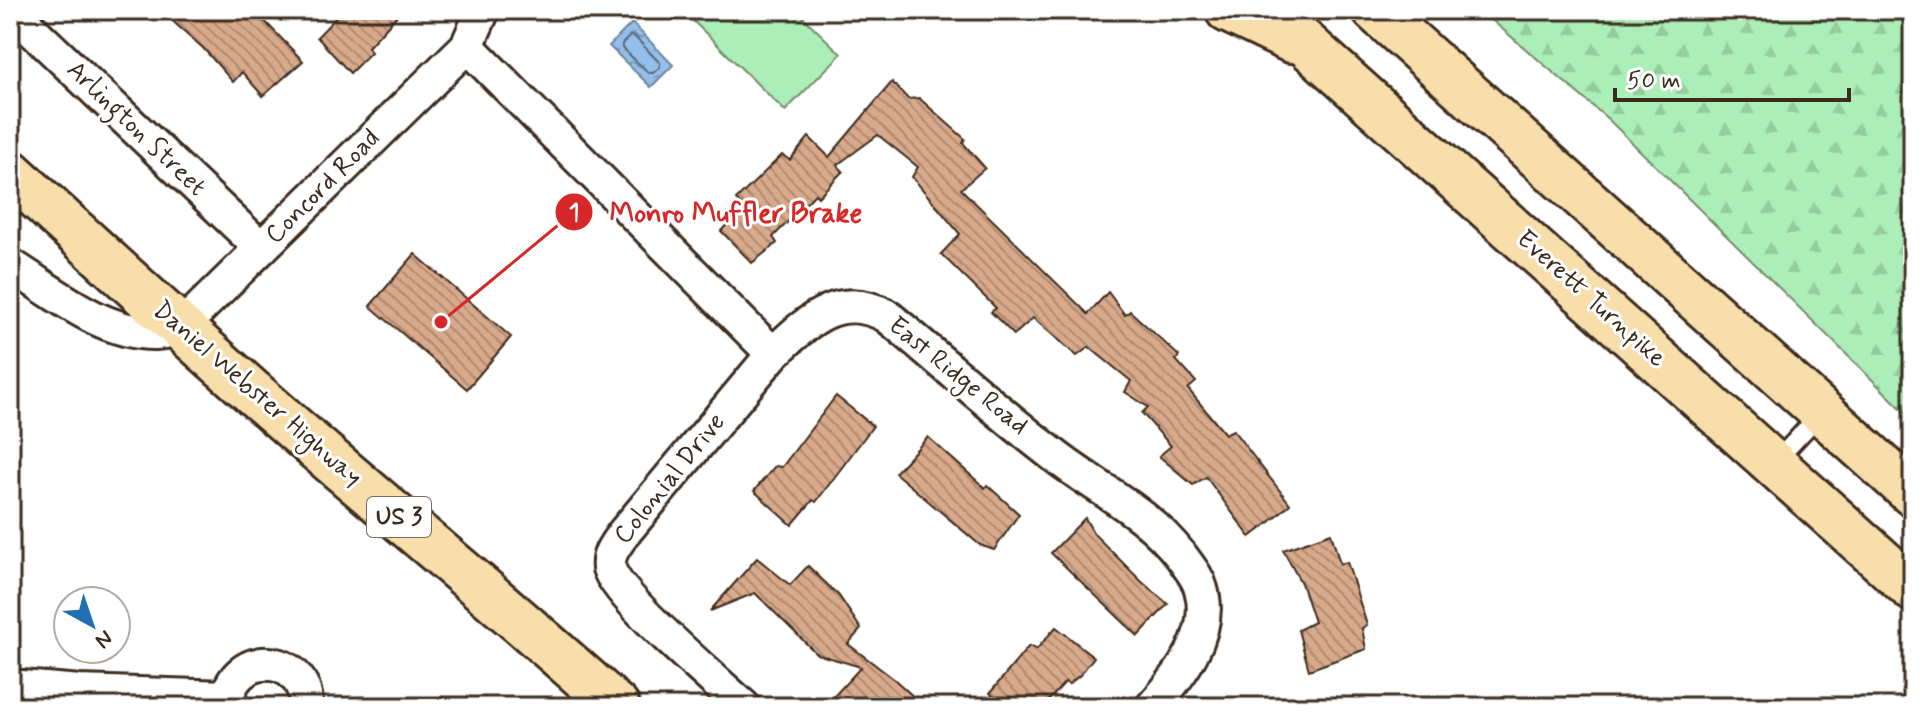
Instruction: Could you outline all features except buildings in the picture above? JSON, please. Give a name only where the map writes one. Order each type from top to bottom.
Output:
[{"type":"main road","points":[[1228,10],[1311,49]]},
{"type":"main road","name":"Everett Turnpike","points":[[1268,10],[1913,589]]},
{"type":"main road","points":[[1375,10],[1913,494]]},
{"type":"main road","name":"Daniel Webster Highway","points":[[10,172],[180,328],[528,626],[617,707]]},
{"type":"street","name":"Arlington Street","points":[[11,10],[261,248]]},
{"type":"street","points":[[483,10],[467,46],[773,354]]},
{"type":"street","name":"Concord Road","points":[[180,328],[467,46]]},
{"type":"street","points":[[10,265],[98,320],[125,329],[157,333],[180,328]]},
{"type":"street","name":"East Ridge Road","points":[[773,354],[794,334],[835,308],[854,304],[871,307],[894,322],[1055,456],[1150,521],[1196,577],[1201,587],[1203,608],[1201,627],[1190,659],[1152,707]]},
{"type":"street","name":"Colonial Drive","points":[[744,707],[638,608],[616,581],[609,558],[623,534],[773,354]]},
{"type":"street","points":[[10,686],[227,702],[239,675],[249,667],[268,663],[296,676],[305,693],[306,707]]},
{"type":"lane","points":[[1775,463],[1823,411]]},
{"type":"green space","points":[[682,10],[796,10],[841,54],[785,111]]},
{"type":"green space","points":[[1480,10],[1913,10],[1913,420],[1609,120]]},
{"type":"water","points":[[632,23],[673,65],[651,87],[609,46]]},
{"type":"place","name":"Monro Muffler Brake","points":[[441,322]]}]
